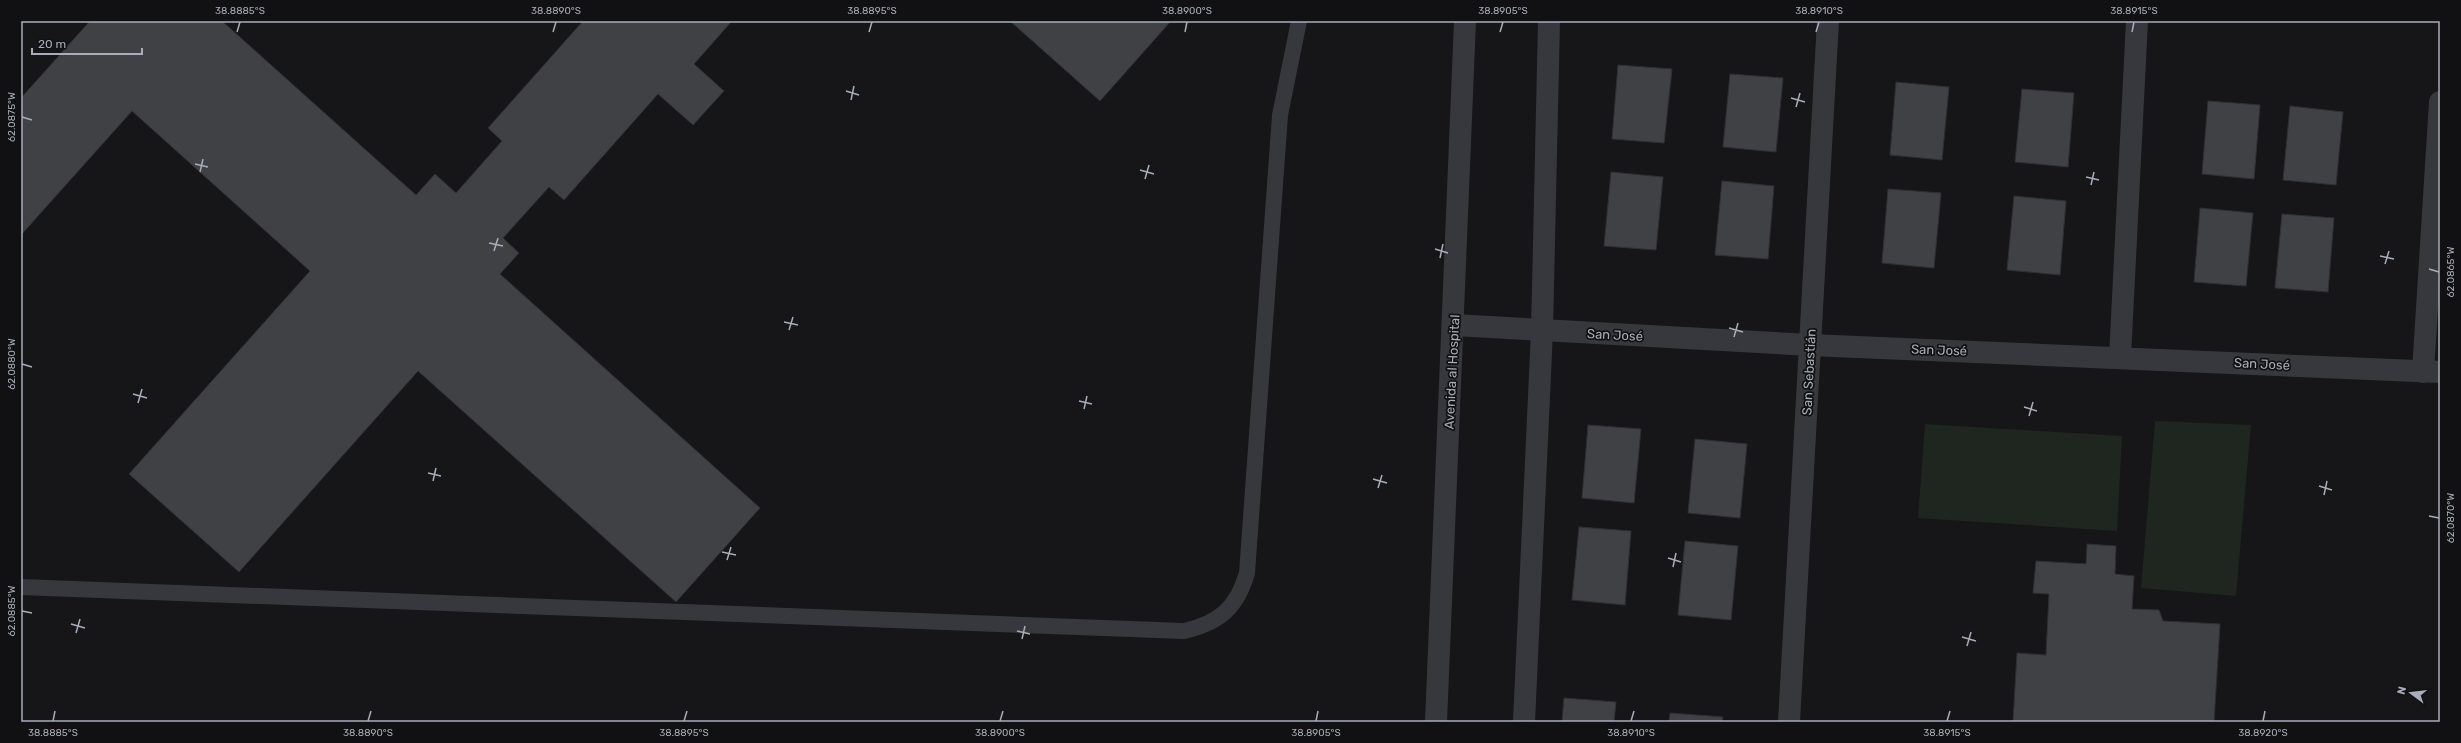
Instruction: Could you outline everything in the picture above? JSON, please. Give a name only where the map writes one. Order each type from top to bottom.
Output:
[{"type":"street","name":"Avenida al Hospital","points":[[1436,722],[1454,325],[1465,21]]},
{"type":"street","points":[[1524,722],[1542,331],[1549,21]]},
{"type":"street","name":"San Sebastián","points":[[1789,722],[1828,21]]},
{"type":"street","points":[[2120,357],[2136,21]]},
{"type":"street","points":[[2432,372],[2440,102]]},
{"type":"street","name":"San José","points":[[1454,325],[1810,345],[2120,357],[2432,372]]},
{"type":"lane","points":[[21,587],[1184,631],[1204,626],[1237,601],[1247,573],[1280,115],[1299,21]]},
{"type":"shaded area","points":[[2155,421],[2251,425],[2236,596],[2141,588]]},
{"type":"shaded area","points":[[1925,424],[2122,436],[2117,531],[1918,518]]},
{"type":"building","points":[[90,21],[222,21],[416,195],[435,174],[456,193],[502,141],[488,128],[583,21],[732,21],[694,64],[724,91],[693,125],[658,94],[564,200],[549,187],[503,238],[519,253],[500,274],[760,508],[676,602],[418,371],[239,572],[129,474],[310,271],[132,111],[21,235],[21,98]]},
{"type":"building","points":[[1010,21],[1171,21],[1100,101]]},
{"type":"building","points":[[1618,65],[1672,69],[1664,143],[1612,139]]},
{"type":"building","points":[[1730,74],[1783,78],[1776,152],[1723,147]]},
{"type":"building","points":[[1896,82],[1949,87],[1942,160],[1890,155]]},
{"type":"building","points":[[2022,89],[2074,93],[2068,167],[2015,162]]},
{"type":"building","points":[[2208,101],[2260,105],[2254,179],[2202,174]]},
{"type":"building","points":[[2290,106],[2343,112],[2336,185],[2283,180]]},
{"type":"building","points":[[1611,172],[1663,177],[1656,250],[1604,246]]},
{"type":"building","points":[[1722,181],[1774,186],[1768,259],[1715,255]]},
{"type":"building","points":[[1888,189],[1941,193],[1934,268],[1882,263]]},
{"type":"building","points":[[2014,196],[2066,201],[2060,275],[2007,270]]},
{"type":"building","points":[[2200,208],[2253,213],[2246,286],[2194,282]]},
{"type":"building","points":[[2282,214],[2334,218],[2328,292],[2275,288]]},
{"type":"building","points":[[1588,425],[1641,429],[1634,503],[1582,498]]},
{"type":"building","points":[[1695,439],[1747,444],[1740,518],[1688,513]]},
{"type":"building","points":[[1579,527],[1631,531],[1625,605],[1572,600]]},
{"type":"building","points":[[1685,541],[1738,546],[1731,620],[1678,615]]},
{"type":"building","points":[[2087,544],[2116,546],[2115,574],[2134,576],[2132,609],[2159,610],[2163,621],[2220,624],[2214,722],[2013,722],[2017,653],[2046,655],[2049,594],[2033,593],[2036,561],[2086,564]]},
{"type":"building","points":[[1564,698],[1616,702],[1614,722],[1562,722]]},
{"type":"building","points":[[1670,713],[1723,717],[1722,722],[1669,722]]}]
